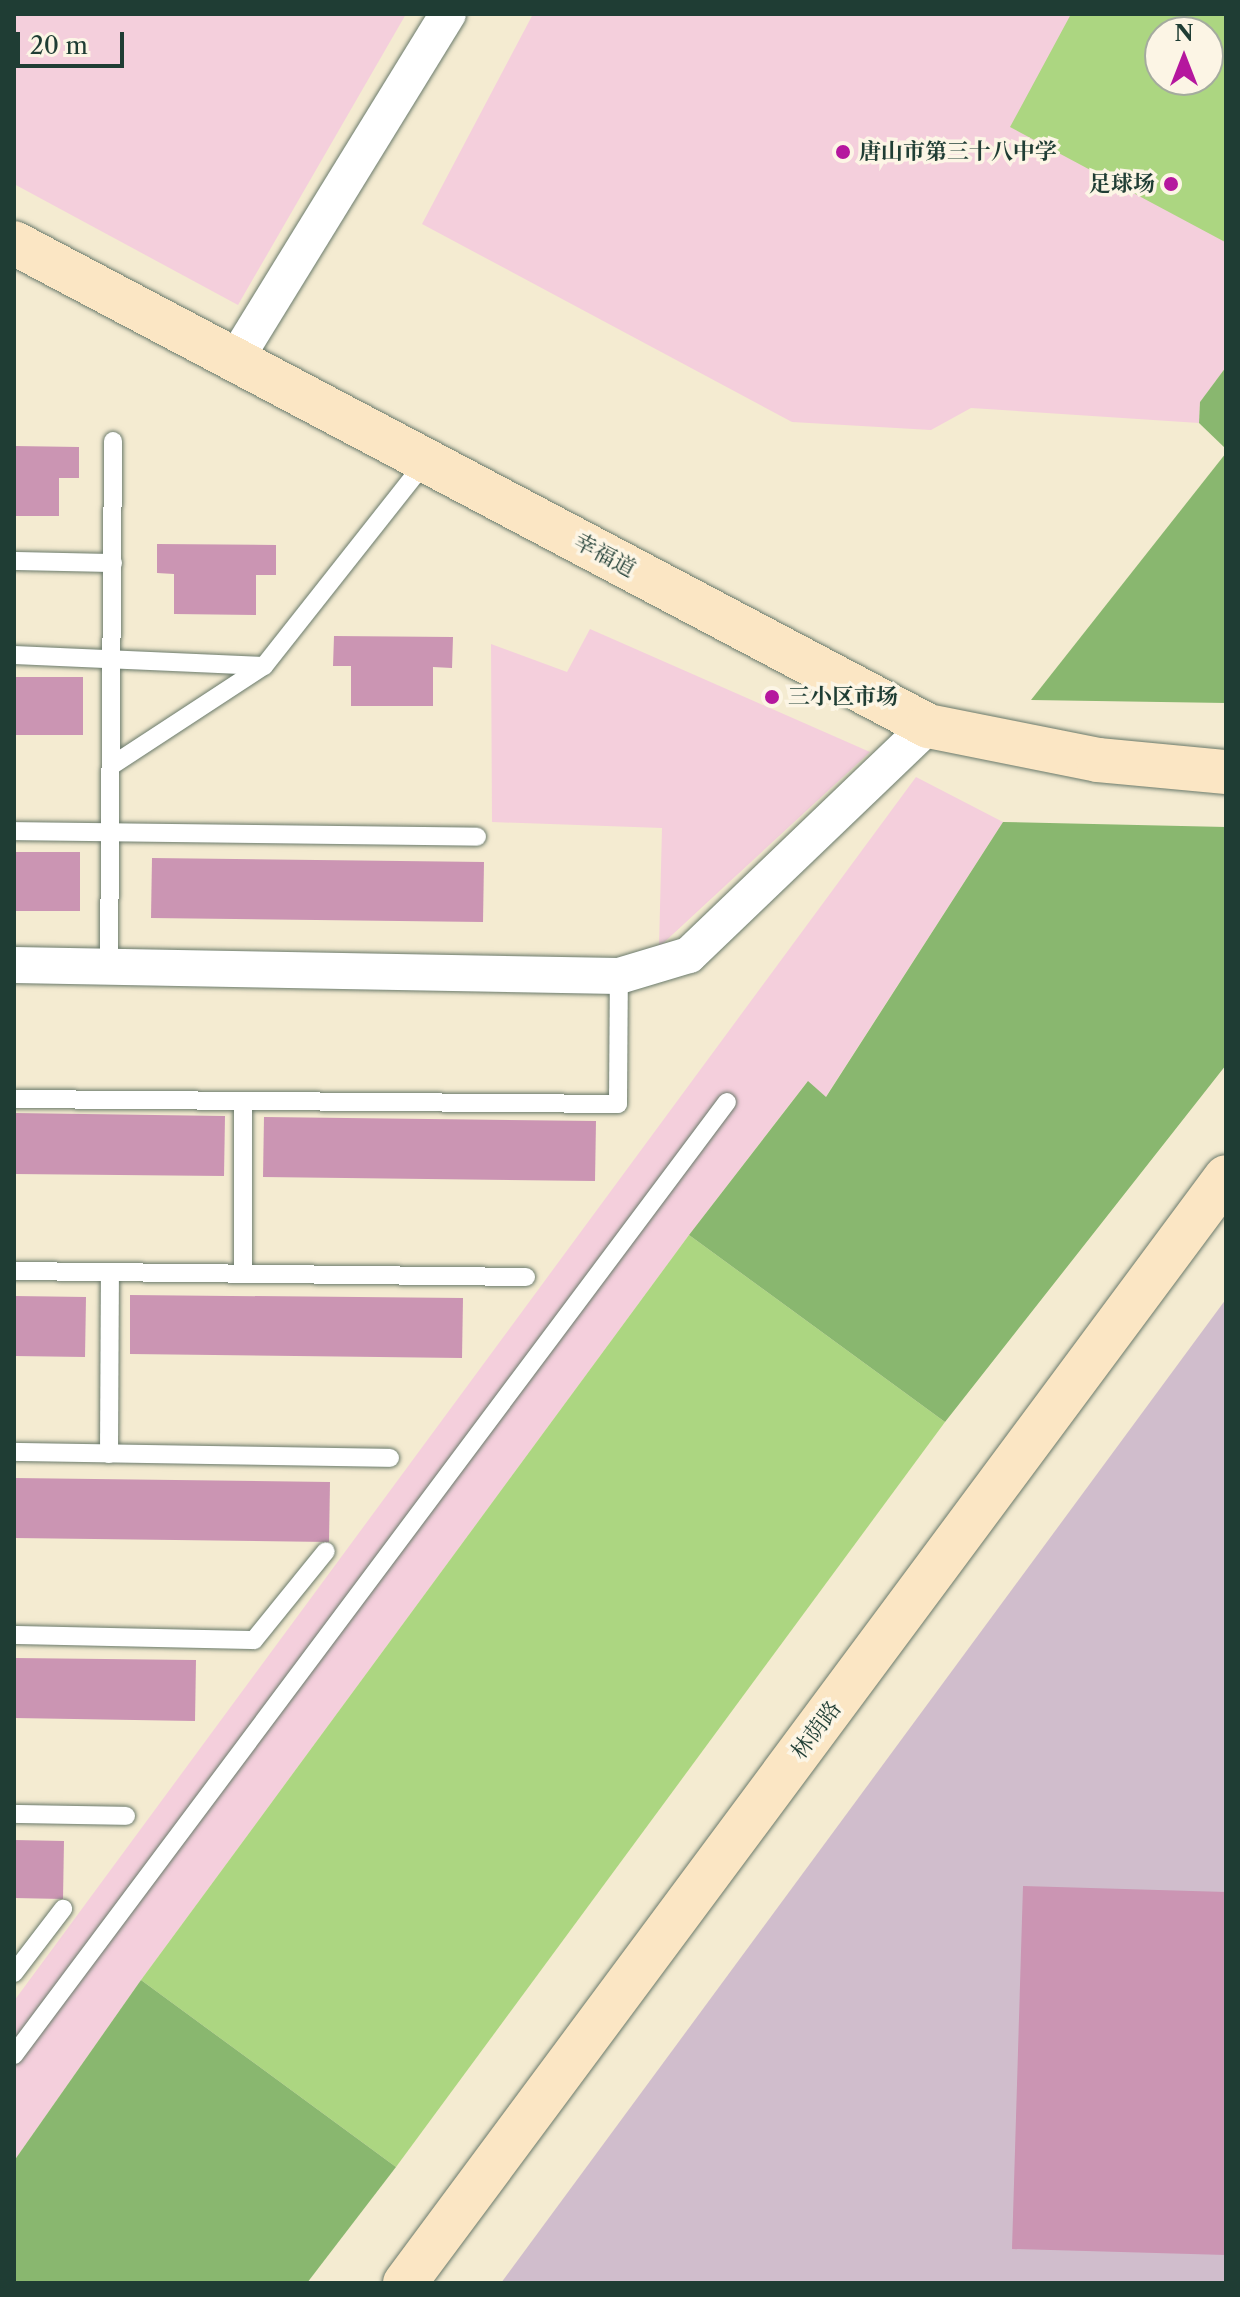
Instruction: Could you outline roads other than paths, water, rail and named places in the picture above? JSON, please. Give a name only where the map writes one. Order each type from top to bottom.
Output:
[{"type":"main road","name":"幸福道","points":[[14,243],[928,726],[1098,760],[1226,772]]},
{"type":"main road","name":"林荫路","points":[[405,2283],[1226,1177]]},
{"type":"street","points":[[235,360],[448,14]]},
{"type":"street","points":[[14,965],[619,976],[689,955],[928,726]]},
{"type":"lane","points":[[109,966],[113,441]]},
{"type":"lane","points":[[111,766],[264,666],[426,461]]},
{"type":"lane","points":[[14,561],[113,563]]},
{"type":"lane","points":[[14,655],[112,656],[264,666]]},
{"type":"lane","points":[[14,831],[477,837]]},
{"type":"lane","points":[[14,1099],[618,1104],[619,976]]},
{"type":"lane","points":[[243,1101],[243,1274]]},
{"type":"lane","points":[[14,2055],[727,1102]]},
{"type":"lane","points":[[14,1271],[526,1277]]},
{"type":"lane","points":[[109,1454],[110,1272]]},
{"type":"lane","points":[[14,1452],[390,1458]]},
{"type":"lane","points":[[14,1635],[254,1640],[326,1551]]},
{"type":"lane","points":[[14,1814],[126,1816]]},
{"type":"lane","points":[[14,1973],[63,1909]]},
{"type":"place","name":"唐山市第三十八中学","points":[[843,152]]},
{"type":"place","name":"足球场","points":[[1171,184]]},
{"type":"place","name":"三小区市场","points":[[772,697]]}]
